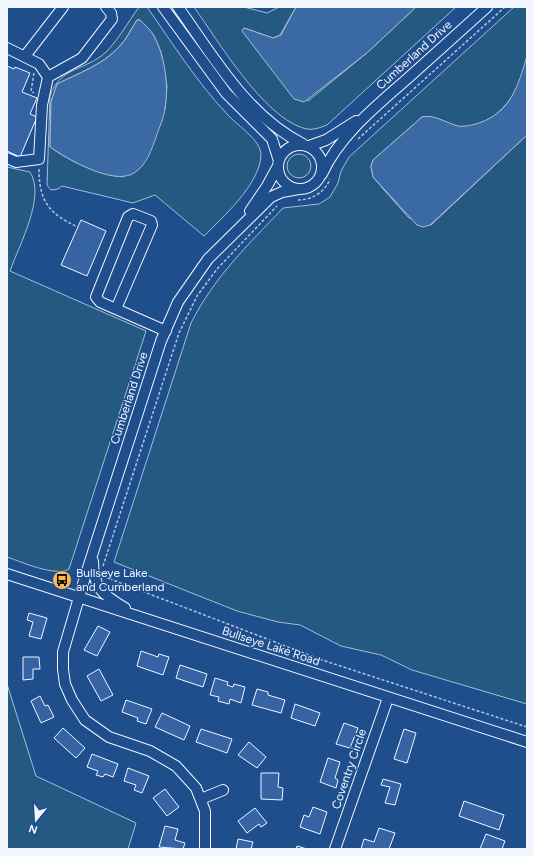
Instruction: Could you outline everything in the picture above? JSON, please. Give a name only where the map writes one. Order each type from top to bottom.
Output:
[{"type":"street","points":[[26,56],[63,7]]},
{"type":"street","points":[[48,77],[77,61],[86,54],[112,19],[111,13],[106,7]]},
{"type":"street","points":[[163,7],[226,93],[272,139],[278,164],[278,173],[284,184],[299,189],[313,186],[326,176],[322,159],[314,149],[281,132],[236,87],[178,7]]},
{"type":"street","name":"Cumberland Drive","points":[[326,176],[328,161],[342,143],[377,106],[487,7]]},
{"type":"street","points":[[7,48],[26,56],[39,64],[48,77],[42,105],[39,159],[16,162],[7,158]]},
{"type":"street","name":"Cumberland Drive","points":[[306,145],[326,140],[377,106]]},
{"type":"street","points":[[278,164],[286,149],[297,144],[306,145]]},
{"type":"street","name":"Cumberland Drive","points":[[240,226],[267,186],[278,164]]},
{"type":"street","name":"Cumberland Drive","points":[[205,849],[205,810],[196,788],[176,766],[150,751],[103,734],[85,720],[76,708],[65,684],[62,661],[64,644],[166,331],[178,302],[208,259],[271,197],[282,192],[299,189]]},
{"type":"street","points":[[116,309],[152,225],[151,221],[133,214],[128,217],[96,297],[100,302],[166,331]]},
{"type":"street","points":[[93,553],[93,574],[97,585],[104,594],[138,617]]},
{"type":"street","name":"Bullseye Lake Road","points":[[7,574],[527,742]]},
{"type":"street","name":"Coventry Circle","points":[[336,849],[388,698]]},
{"type":"street","points":[[201,799],[223,790]]},
{"type":"path","points":[[354,142],[504,7]]},
{"type":"path","points":[[35,68],[31,91],[36,94]]},
{"type":"path","points":[[39,159],[39,183],[42,196],[54,214],[62,220],[78,227]]},
{"type":"path","points":[[296,200],[308,199],[317,194],[325,187],[326,176]]},
{"type":"path","points":[[103,568],[179,333],[197,296],[217,269],[280,202]]},
{"type":"path","points":[[100,575],[322,660],[527,727]]},
{"type":"shaded area","points":[[139,7],[147,7],[207,91],[229,116],[253,139],[260,149],[261,155],[259,166],[248,188],[230,210],[204,236],[155,195],[133,203],[62,186],[58,189],[51,190],[47,185],[50,96],[54,86],[67,74],[90,63],[106,52]],"holes":[[[137,20],[140,20],[154,36],[161,52],[167,86],[165,109],[123,177],[94,170],[67,158],[50,147],[51,102],[57,84],[105,59],[122,44]]]},
{"type":"shaded area","points":[[169,7],[173,7],[263,122],[275,133],[247,108],[230,90]]},
{"type":"shaded area","points":[[194,7],[244,7],[267,13],[279,7],[296,7],[280,35],[273,38],[244,28],[308,101],[368,52],[416,7],[456,7],[327,125],[309,129],[303,128],[288,121],[272,109],[242,76]]},
{"type":"shaded area","points":[[296,7],[416,7],[368,52],[304,102],[294,99],[242,31],[244,28],[273,38],[281,35]]},
{"type":"shaded area","points":[[514,7],[527,7],[528,50],[525,68],[507,103],[498,113],[488,120],[476,125],[463,127],[432,117],[422,117],[373,160],[371,166],[373,177],[409,218],[431,225],[527,135],[527,704],[412,670],[381,655],[341,646],[300,625],[278,622],[237,611],[114,562],[191,323],[210,291],[232,262],[283,208],[319,204],[330,197],[338,183],[341,171],[349,157]]},
{"type":"shaded area","points":[[137,20],[140,20],[154,36],[161,53],[167,90],[163,119],[153,147],[148,157],[138,170],[125,176],[103,174],[67,158],[50,147],[51,102],[57,84],[90,68],[113,53],[125,40]]},
{"type":"shaded area","points":[[527,56],[527,135],[430,225],[423,227],[417,225],[373,177],[371,166],[373,160],[422,117],[426,116],[436,118],[458,126],[468,126],[479,123],[499,112],[512,97]]},
{"type":"shaded area","points":[[299,154],[308,157],[311,166],[308,175],[299,178],[290,175],[287,166],[290,157]]},
{"type":"shaded area","points":[[7,167],[30,172],[34,182],[35,194],[25,235],[10,271],[146,331],[69,569],[63,571],[38,568],[7,557]]},
{"type":"shaded area","points":[[7,684],[36,776],[136,823],[128,849],[7,849]]},
{"type":"building","points":[[7,66],[14,69],[15,67],[30,73],[22,92],[37,98],[30,114],[37,117],[20,157],[7,151]]},
{"type":"building","points":[[81,220],[106,231],[87,276],[61,265]]},
{"type":"building","points":[[29,613],[47,618],[41,639],[29,636],[33,622],[27,620]]},
{"type":"building","points":[[98,626],[110,632],[97,656],[84,650]]},
{"type":"building","points":[[141,651],[158,657],[159,654],[169,657],[163,675],[137,666]]},
{"type":"building","points":[[23,657],[39,657],[40,669],[33,669],[33,679],[23,680]]},
{"type":"building","points":[[180,665],[207,674],[203,687],[176,678]]},
{"type":"building","points":[[99,669],[113,695],[101,701],[87,676]]},
{"type":"building","points":[[215,678],[228,682],[227,685],[233,687],[234,684],[245,687],[241,703],[230,699],[229,704],[218,701],[219,697],[210,695]]},
{"type":"building","points":[[257,689],[268,692],[268,695],[285,700],[281,713],[252,705]]},
{"type":"building","points":[[40,696],[45,706],[48,705],[54,717],[41,723],[31,701]]},
{"type":"building","points":[[126,700],[152,709],[146,724],[137,721],[138,718],[122,712]]},
{"type":"building","points":[[295,704],[320,713],[315,726],[291,718]]},
{"type":"building","points":[[162,713],[190,726],[184,740],[155,727]]},
{"type":"building","points":[[344,723],[358,728],[350,748],[336,744]]},
{"type":"building","points":[[63,728],[85,748],[76,758],[54,738]]},
{"type":"building","points":[[201,729],[232,739],[227,753],[196,742]]},
{"type":"building","points":[[404,729],[416,733],[407,763],[394,759]]},
{"type":"building","points":[[249,742],[266,757],[257,768],[238,755]]},
{"type":"building","points":[[92,754],[118,764],[113,777],[105,774],[103,777],[96,775],[98,771],[87,767]]},
{"type":"building","points":[[328,758],[340,762],[335,778],[338,780],[336,788],[320,782]]},
{"type":"building","points":[[128,768],[149,776],[142,793],[134,790],[136,785],[124,781]]},
{"type":"building","points":[[261,773],[279,773],[278,787],[283,788],[282,800],[261,799]]},
{"type":"building","points":[[383,779],[401,784],[395,805],[385,803],[390,787],[381,785]]},
{"type":"building","points":[[165,789],[179,807],[167,816],[153,798]]},
{"type":"building","points":[[464,801],[504,815],[499,830],[459,816]]},
{"type":"building","points":[[313,807],[327,812],[320,834],[300,827],[304,815],[309,817]]},
{"type":"building","points":[[255,808],[267,823],[261,827],[259,824],[247,833],[238,821]]},
{"type":"building","points":[[165,826],[178,829],[175,840],[185,843],[183,849],[159,847]]},
{"type":"building","points":[[379,828],[395,833],[389,849],[361,849],[364,839],[374,842]]},
{"type":"building","points":[[486,834],[505,841],[502,849],[480,849]]},
{"type":"building","points":[[238,839],[253,842],[251,849],[236,849]]},
{"type":"building","points":[[297,846],[307,849],[296,849]]},
{"type":"place","name":"Bullseye Lake and Cumberland","points":[[62,580]]}]
